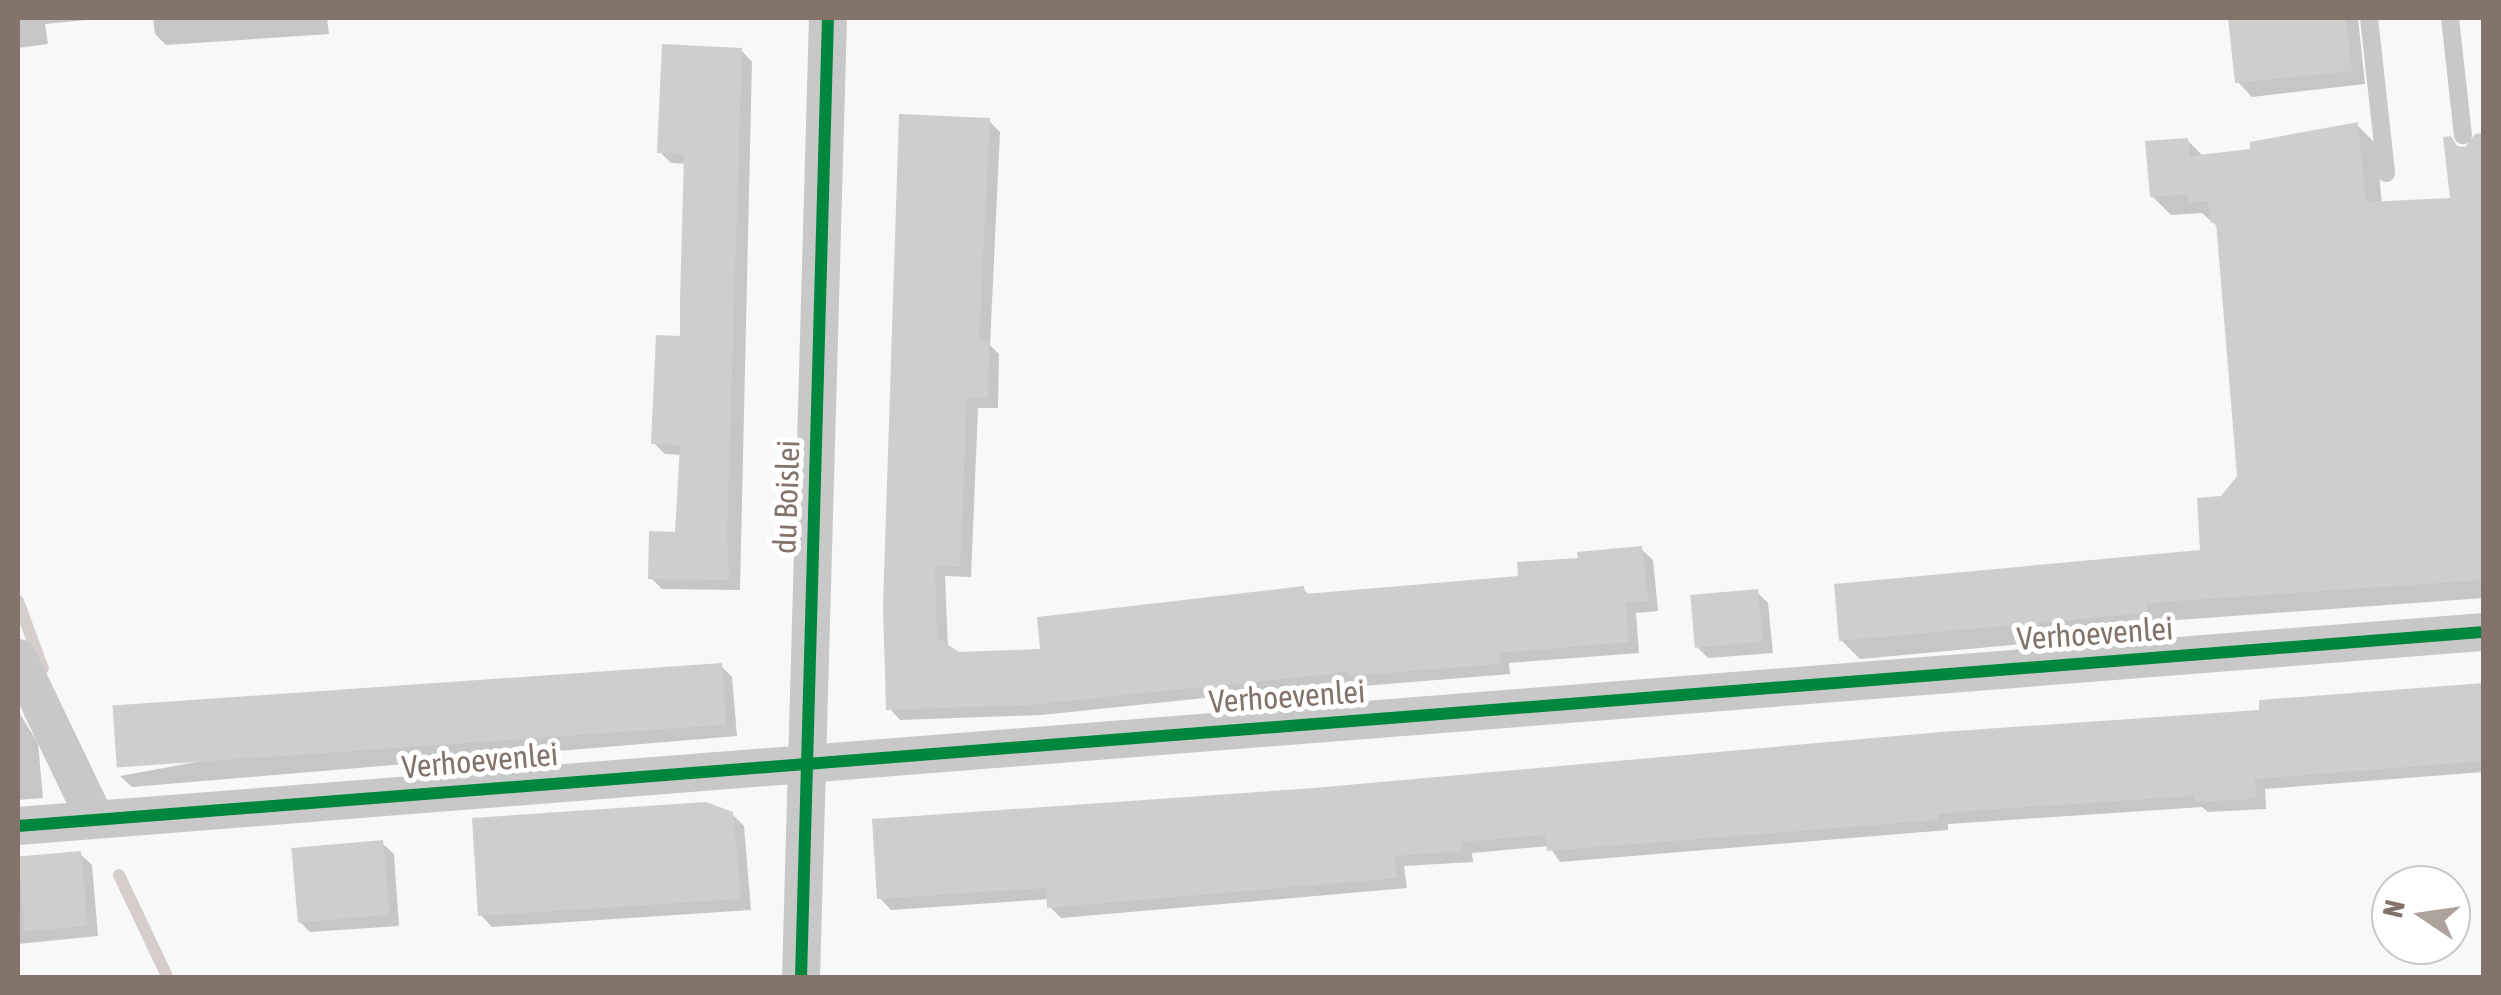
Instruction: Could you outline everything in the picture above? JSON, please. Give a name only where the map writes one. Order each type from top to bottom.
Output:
[{"type":"street","name":"du Boislei","points":[[801,978],[828,18]]},
{"type":"street","name":"Verhoevenlei","points":[[18,826],[2484,632]]},
{"type":"street","points":[[18,658],[95,819]]},
{"type":"lane","points":[[2369,18],[2386,172]]},
{"type":"lane","points":[[2450,18],[2463,135]]},
{"type":"building","points":[[2228,18],[2346,18],[2352,71],[2235,83]]},
{"type":"building","points":[[662,44],[742,48],[727,532],[729,580],[648,579],[649,531],[675,532],[680,445],[651,444],[656,335],[680,336],[684,154],[657,153]]},
{"type":"building","points":[[899,114],[990,118],[979,340],[989,340],[988,398],[967,398],[960,567],[935,566],[937,638],[959,652],[1040,649],[1037,617],[1304,586],[1305,594],[1518,576],[1517,562],[1578,558],[1577,552],[1642,546],[1648,601],[1626,602],[1629,642],[1499,653],[1500,664],[1349,676],[1349,672],[1028,705],[886,710],[883,606]]},
{"type":"building","points":[[2358,122],[2366,202],[2450,198],[2443,137],[2451,136],[2457,146],[2465,147],[2475,134],[2484,133],[2484,580],[2147,603],[2147,613],[1839,641],[1834,584],[2200,550],[2197,498],[2221,496],[2237,476],[2216,222],[2211,223],[2208,201],[2188,202],[2187,194],[2150,197],[2145,141],[2188,138],[2190,156],[2250,149],[2250,142]]},
{"type":"building","points":[[1758,589],[1763,642],[1695,648],[1690,595]]},
{"type":"building","points":[[722,663],[726,725],[117,767],[112,706]]},
{"type":"building","points":[[2484,683],[2484,761],[2255,779],[2256,799],[2194,802],[2194,796],[1981,810],[1938,814],[1938,820],[1547,851],[1545,835],[1462,842],[1462,851],[1394,856],[1397,878],[1047,908],[1046,888],[877,899],[872,819],[1314,788],[1941,732],[2259,710],[2259,700]]},
{"type":"building","points":[[706,802],[733,812],[741,899],[478,916],[472,818]]},
{"type":"building","points":[[383,840],[390,915],[298,923],[291,848]]},
{"type":"building","points":[[81,851],[88,926],[25,931],[18,856]]},
{"type":"waterway","points":[[18,601],[43,669]]},
{"type":"waterway","points":[[119,875],[168,978]]},
{"type":"cycle path","points":[[801,978],[828,18]]},
{"type":"cycle path","points":[[18,826],[2484,632]]}]
